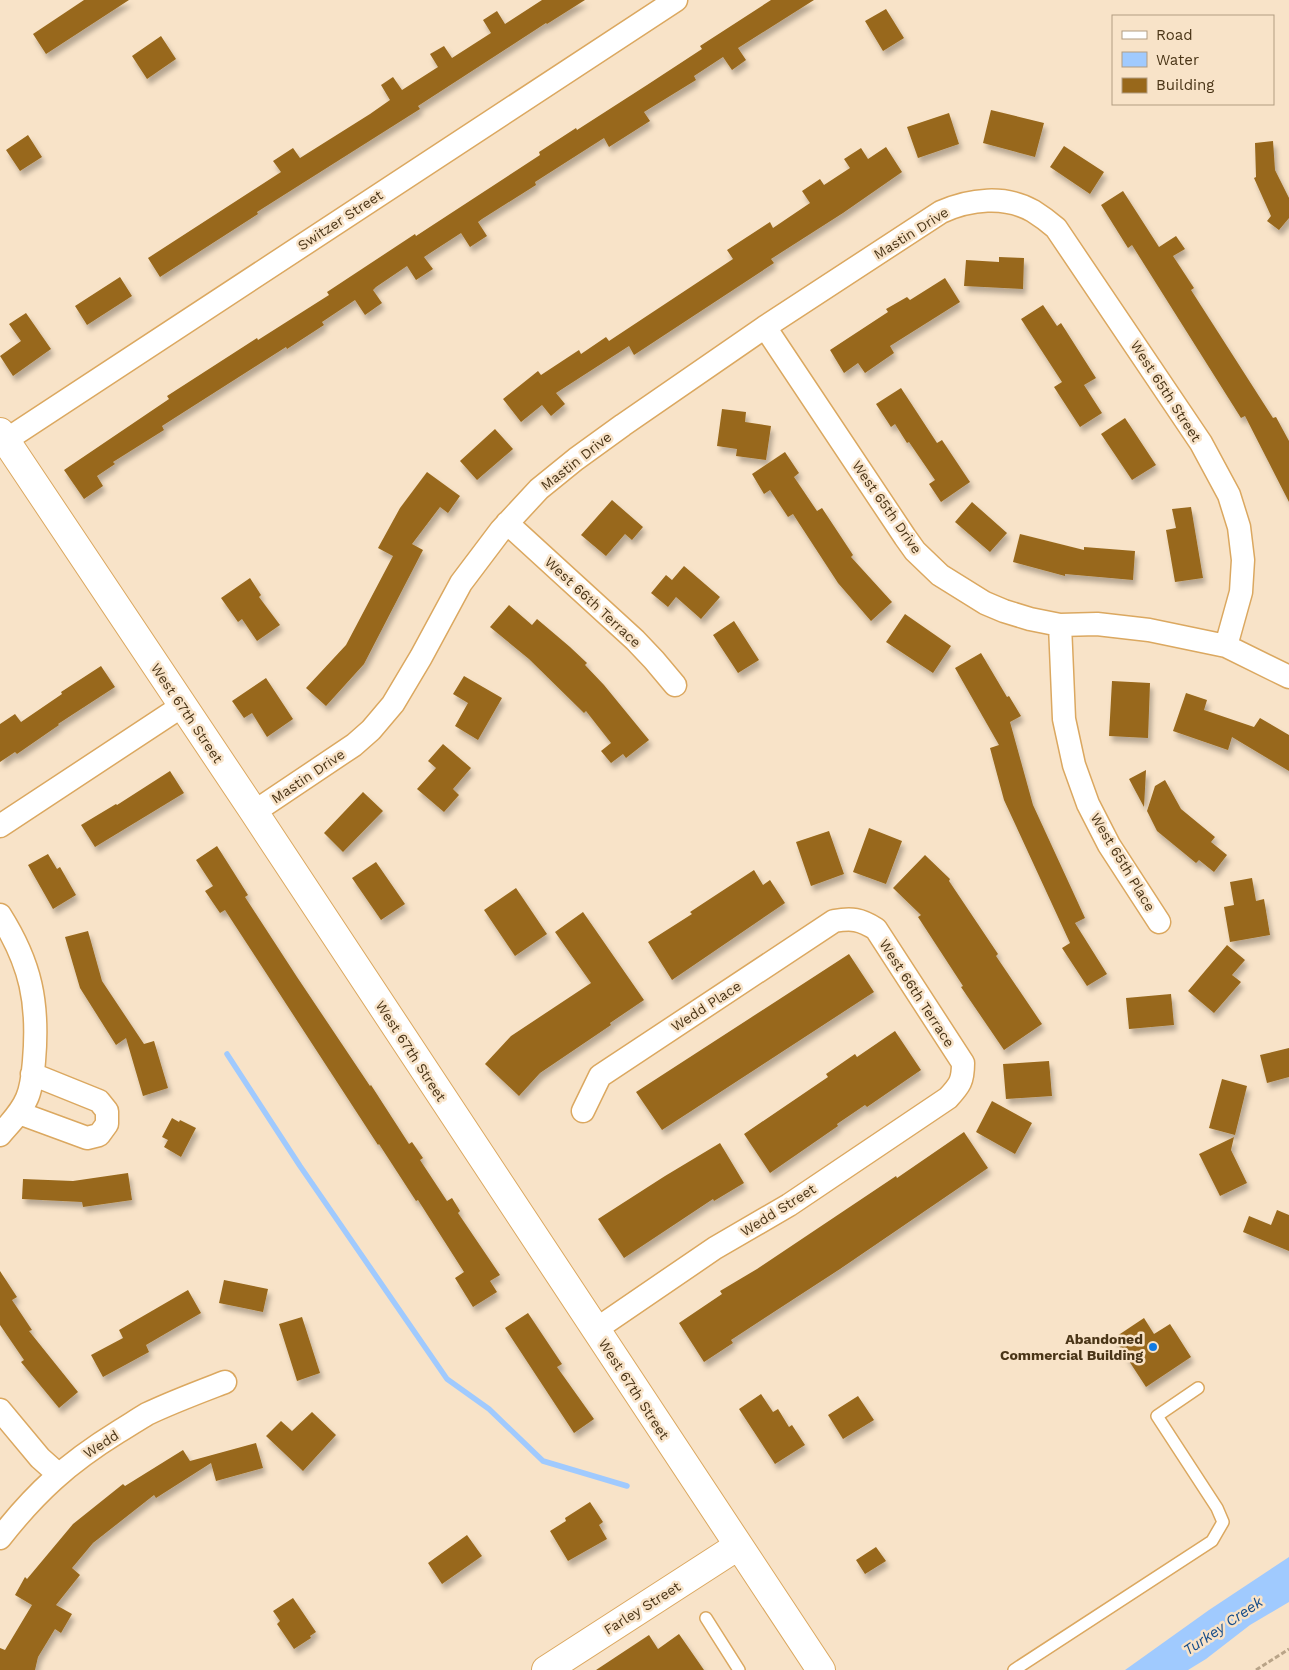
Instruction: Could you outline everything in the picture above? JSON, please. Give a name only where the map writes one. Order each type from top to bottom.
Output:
[{"type":"street","name":"Switzer Street","points":[[3,436],[676,0]]},
{"type":"street","name":"Mastin Drive","points":[[254,812],[346,750],[371,730],[393,704],[461,583],[507,523],[539,489],[576,459],[765,327],[942,212],[957,205],[983,200]]},
{"type":"street","name":"West 65th Street","points":[[983,200],[1011,202],[1033,211],[1056,228],[1082,263],[1200,443],[1229,495],[1239,526],[1243,560],[1241,592],[1226,646]]},
{"type":"street","name":"West 65th Drive","points":[[765,327],[905,537],[915,551],[940,575],[985,603],[1004,612],[1060,625],[1097,624],[1149,630],[1226,646],[1289,677]]},
{"type":"street","name":"West 67th Street","points":[[3,436],[821,1670]]},
{"type":"street","name":"West 66th Terrace","points":[[507,523],[635,640],[675,685]]},
{"type":"street","name":"West 65th Place","points":[[1060,625],[1064,719],[1074,765],[1088,804],[1109,845],[1159,922]]},
{"type":"street","points":[[0,826],[182,706]]},
{"type":"street","points":[[0,915],[15,938],[28,973],[34,1000],[36,1041],[28,1097],[19,1113],[0,1135]]},
{"type":"street","name":"West 66th Terrace","points":[[846,919],[863,921],[876,929],[963,1063],[963,1076],[959,1086]]},
{"type":"street","name":"Wedd Place","points":[[583,1111],[600,1076],[834,921],[846,919]]},
{"type":"street","points":[[19,1113],[87,1138],[99,1134],[107,1124],[107,1111],[99,1101],[32,1074]]},
{"type":"street","name":"Wedd Street","points":[[595,1330],[715,1248],[789,1205],[948,1098],[959,1086]]},
{"type":"street","name":"Wedd","points":[[0,1538],[20,1513],[58,1474],[97,1445],[145,1416],[174,1402],[225,1382]]},
{"type":"street","points":[[0,1410],[40,1458],[58,1474]]},
{"type":"street","name":"Farley Street","points":[[546,1670],[738,1546]]},
{"type":"lane","points":[[1014,1670],[1212,1541],[1222,1522],[1217,1508],[1157,1416],[1198,1388]]},
{"type":"lane","points":[[706,1618],[739,1670]]},
{"type":"path","points":[[1256,1670],[1289,1649]]},
{"type":"water","name":"Turkey Creek","points":[[1289,1557],[1289,1602],[1250,1625],[1206,1659],[1188,1670],[1125,1670],[1209,1610]]},
{"type":"building","points":[[84,0],[129,0],[46,54],[33,34]]},
{"type":"building","points":[[542,0],[585,0],[418,106],[420,109],[257,212],[258,214],[160,277],[148,258],[281,172],[273,161],[293,148],[300,158],[370,114],[390,100],[381,85],[393,77],[402,90],[438,67],[430,54],[444,46],[452,58],[491,33],[483,20],[497,11],[505,24]]},
{"type":"building","points":[[771,0],[814,0],[738,48],[746,60],[732,70],[723,57],[694,76],[696,80],[644,112],[650,121],[609,147],[604,138],[535,182],[536,185],[482,219],[478,222],[487,236],[470,247],[461,233],[424,257],[433,269],[416,280],[407,266],[376,287],[373,290],[382,303],[365,315],[355,300],[322,322],[324,325],[162,426],[164,430],[113,462],[115,464],[97,476],[103,486],[84,499],[64,470],[169,399],[167,396],[257,338],[258,340],[329,295],[327,292],[540,155],[539,152],[576,128],[577,130],[702,49],[700,46]]},
{"type":"building","points":[[886,9],[904,38],[883,51],[865,21]]},
{"type":"building","points":[[161,36],[176,59],[147,79],[132,56]]},
{"type":"building","points":[[991,110],[1044,123],[1035,157],[983,143]]},
{"type":"building","points":[[949,113],[959,144],[918,158],[907,127]]},
{"type":"building","points":[[28,135],[42,157],[20,171],[6,150]]},
{"type":"building","points":[[1273,141],[1275,170],[1289,198],[1289,218],[1279,230],[1267,221],[1271,216],[1254,178],[1256,177],[1255,143]]},
{"type":"building","points":[[1064,146],[1104,172],[1090,194],[1050,167]]},
{"type":"building","points":[[886,147],[902,172],[843,213],[771,259],[774,263],[634,355],[629,346],[556,393],[565,404],[551,416],[542,405],[521,422],[503,399],[538,371],[541,375],[579,350],[581,354],[606,337],[609,341],[733,259],[727,250],[770,222],[773,228],[810,203],[802,191],[820,179],[824,185],[850,168],[844,159],[861,148],[868,159]]},
{"type":"building","points":[[1123,191],[1159,247],[1176,236],[1185,249],[1173,256],[1194,288],[1191,290],[1273,418],[1276,417],[1289,441],[1289,502],[1245,416],[1241,418],[1132,245],[1128,248],[1101,205]]},
{"type":"building","points":[[999,257],[1024,258],[1023,289],[964,286],[966,260],[999,262]]},
{"type":"building","points":[[120,277],[132,296],[87,325],[75,306]]},
{"type":"building","points":[[945,278],[960,302],[890,346],[894,353],[865,373],[858,363],[844,373],[830,350],[888,312],[886,309],[907,297],[910,300]]},
{"type":"building","points":[[1043,305],[1057,326],[1061,323],[1096,378],[1084,385],[1102,413],[1080,427],[1054,387],[1062,382],[1021,319]]},
{"type":"building","points":[[26,313],[51,349],[13,376],[0,356],[21,341],[9,324]]},
{"type":"building","points":[[901,388],[937,443],[942,440],[970,482],[941,502],[929,484],[935,480],[909,442],[907,443],[895,424],[891,427],[876,404]]},
{"type":"building","points":[[722,409],[746,412],[745,422],[771,426],[766,460],[736,456],[737,449],[717,446]]},
{"type":"building","points":[[1125,418],[1156,465],[1132,480],[1101,434]]},
{"type":"building","points":[[495,429],[513,449],[477,480],[460,461]]},
{"type":"building","points":[[785,452],[799,473],[794,477],[817,511],[822,508],[853,555],[851,557],[892,602],[871,621],[838,583],[793,514],[788,517],[770,490],[764,494],[752,474]]},
{"type":"building","points":[[427,472],[460,496],[448,513],[440,507],[412,544],[423,550],[364,664],[326,706],[306,688],[346,645],[393,556],[378,548],[400,508]]},
{"type":"building","points":[[612,500],[643,527],[632,540],[625,534],[606,556],[581,535]]},
{"type":"building","points":[[972,502],[1007,533],[990,552],[955,522]]},
{"type":"building","points":[[1191,507],[1203,578],[1175,582],[1166,530],[1176,528],[1172,509]]},
{"type":"building","points":[[1020,534],[1084,550],[1084,547],[1135,551],[1133,580],[1065,574],[1065,576],[1013,562]]},
{"type":"building","points":[[684,566],[720,597],[701,619],[676,597],[668,607],[651,593],[666,575],[672,580]]},
{"type":"building","points":[[250,578],[261,595],[259,597],[280,625],[257,641],[242,619],[238,622],[221,598]]},
{"type":"building","points":[[509,605],[532,625],[537,619],[587,663],[585,665],[649,740],[626,758],[623,754],[611,763],[601,751],[611,743],[586,711],[584,713],[529,659],[490,627]]},
{"type":"building","points":[[905,614],[951,646],[933,673],[886,642]]},
{"type":"building","points":[[734,621],[759,660],[738,673],[713,635]]},
{"type":"building","points":[[981,653],[1007,697],[1009,696],[1021,716],[1010,722],[1033,805],[1085,918],[1075,923],[1107,974],[1087,986],[1062,948],[1070,943],[1004,800],[990,748],[999,745],[955,668]]},
{"type":"building","points":[[101,666],[115,687],[58,724],[17,754],[15,752],[0,762],[0,724],[15,714],[21,722],[62,694],[61,692]]},
{"type":"building","points":[[464,676],[502,698],[478,740],[455,726],[468,703],[453,694]]},
{"type":"building","points":[[266,678],[293,719],[267,737],[252,713],[244,718],[232,701]]},
{"type":"building","points":[[1112,681],[1150,683],[1148,738],[1109,736]]},
{"type":"building","points":[[1186,693],[1207,700],[1204,710],[1254,727],[1260,718],[1289,735],[1289,771],[1232,737],[1228,750],[1173,731]]},
{"type":"building","points":[[443,744],[471,768],[453,789],[459,795],[444,812],[417,789],[436,768],[428,761]]},
{"type":"building","points":[[1146,770],[1144,807],[1129,779]]},
{"type":"building","points":[[170,771],[184,793],[95,847],[81,825],[117,805]]},
{"type":"building","points":[[1165,780],[1181,809],[1215,837],[1211,842],[1227,855],[1214,872],[1199,860],[1196,863],[1157,831],[1147,811],[1155,786]]},
{"type":"building","points":[[363,792],[383,811],[343,852],[324,833]]},
{"type":"building","points":[[869,828],[902,841],[886,884],[853,872]]},
{"type":"building","points":[[829,831],[844,874],[811,886],[796,842]]},
{"type":"building","points":[[217,846],[248,895],[245,897],[297,977],[409,1144],[412,1142],[423,1158],[420,1160],[447,1201],[452,1198],[460,1211],[458,1213],[500,1275],[490,1281],[497,1292],[473,1307],[455,1278],[464,1272],[418,1200],[416,1201],[378,1145],[225,910],[220,913],[205,891],[213,886],[196,860]]},
{"type":"building","points":[[48,854],[57,869],[60,867],[76,895],[53,909],[28,865]]},
{"type":"building","points":[[925,855],[950,879],[949,881],[998,954],[996,956],[1042,1024],[1004,1050],[961,987],[963,986],[918,917],[921,915],[893,888]]},
{"type":"building","points":[[376,862],[405,904],[381,920],[352,878]]},
{"type":"building","points":[[754,870],[763,885],[770,880],[785,903],[672,980],[648,942],[692,914],[690,912]]},
{"type":"building","points":[[1252,878],[1256,901],[1264,899],[1270,935],[1230,942],[1224,907],[1234,905],[1230,882]]},
{"type":"building","points":[[516,888],[547,934],[515,956],[484,910]]},
{"type":"building","points":[[583,912],[644,1000],[610,1023],[611,1025],[540,1073],[519,1096],[485,1064],[511,1036],[591,983],[555,932]]},
{"type":"building","points":[[88,931],[102,981],[144,1044],[154,1041],[168,1088],[143,1096],[126,1038],[116,1045],[80,988],[65,937]]},
{"type":"building","points":[[1227,945],[1245,960],[1232,975],[1241,982],[1214,1013],[1188,991]]},
{"type":"building","points":[[849,954],[874,992],[662,1130],[636,1092]]},
{"type":"building","points":[[1171,994],[1174,1025],[1129,1029],[1126,998]]},
{"type":"building","points":[[895,1031],[921,1070],[867,1107],[865,1105],[837,1124],[838,1126],[770,1173],[744,1134],[828,1077],[826,1074],[855,1054],[857,1057]]},
{"type":"building","points":[[1289,1048],[1289,1077],[1267,1083],[1260,1055]]},
{"type":"building","points":[[1049,1061],[1052,1096],[1006,1099],[1003,1064]]},
{"type":"building","points":[[1222,1079],[1247,1086],[1235,1135],[1209,1128]]},
{"type":"building","points":[[992,1101],[1032,1123],[1015,1154],[976,1132]]},
{"type":"building","points":[[172,1118],[196,1128],[181,1157],[164,1147],[168,1140],[162,1137]]},
{"type":"building","points":[[964,1132],[988,1168],[840,1269],[731,1340],[733,1343],[704,1362],[679,1323],[722,1294],[720,1291],[757,1269],[896,1176],[897,1178]]},
{"type":"building","points":[[1234,1137],[1231,1150],[1247,1183],[1220,1196],[1199,1154]]},
{"type":"building","points":[[720,1143],[744,1183],[714,1201],[713,1199],[624,1258],[598,1219]]},
{"type":"building","points":[[128,1173],[132,1200],[83,1207],[82,1202],[22,1199],[23,1179],[73,1181]]},
{"type":"building","points":[[1277,1210],[1289,1215],[1289,1251],[1243,1232],[1249,1216],[1271,1225]]},
{"type":"building","points":[[0,1271],[17,1297],[12,1300],[32,1330],[29,1331],[78,1392],[59,1408],[21,1362],[24,1360],[0,1325]]},
{"type":"building","points":[[224,1280],[268,1289],[263,1312],[219,1303]]},
{"type":"building","points":[[188,1290],[201,1313],[146,1345],[149,1352],[103,1377],[91,1355],[123,1338],[119,1330]]},
{"type":"building","points":[[528,1313],[562,1364],[557,1367],[594,1419],[574,1433],[505,1328]]},
{"type":"building","points":[[302,1317],[320,1373],[297,1381],[279,1324]]},
{"type":"building","name":"Abandoned Commercial Building","points":[[1144,1318],[1154,1334],[1170,1324],[1191,1357],[1146,1387],[1114,1338]]},
{"type":"building","points":[[761,1394],[773,1412],[778,1409],[789,1427],[792,1425],[805,1445],[775,1464],[739,1409]]},
{"type":"building","points":[[858,1396],[874,1420],[843,1439],[828,1415]]},
{"type":"building","points":[[312,1412],[336,1435],[303,1471],[266,1436],[281,1421],[292,1431]]},
{"type":"building","points":[[256,1443],[263,1468],[216,1481],[211,1463],[156,1498],[154,1495],[93,1543],[72,1568],[80,1575],[56,1605],[72,1614],[61,1633],[55,1629],[38,1657],[35,1670],[0,1670],[0,1648],[5,1650],[32,1605],[15,1595],[25,1577],[27,1579],[73,1524],[123,1484],[125,1486],[183,1450],[190,1461]]},
{"type":"building","points":[[590,1502],[603,1522],[599,1525],[607,1539],[568,1561],[550,1531],[566,1521],[565,1518]]},
{"type":"building","points":[[467,1535],[482,1556],[442,1584],[428,1563]]},
{"type":"building","points":[[876,1547],[886,1561],[865,1574],[856,1560]]},
{"type":"building","points":[[293,1598],[316,1632],[310,1636],[311,1638],[294,1649],[277,1624],[280,1621],[273,1611]]},
{"type":"building","points":[[679,1634],[704,1670],[596,1670],[649,1635],[658,1649]]},
{"type":"waterway","points":[[227,1054],[300,1166],[447,1379],[489,1409],[543,1461],[627,1486]]},
{"type":"place","name":"Abandoned Commercial Building","points":[[1153,1347]]}]
